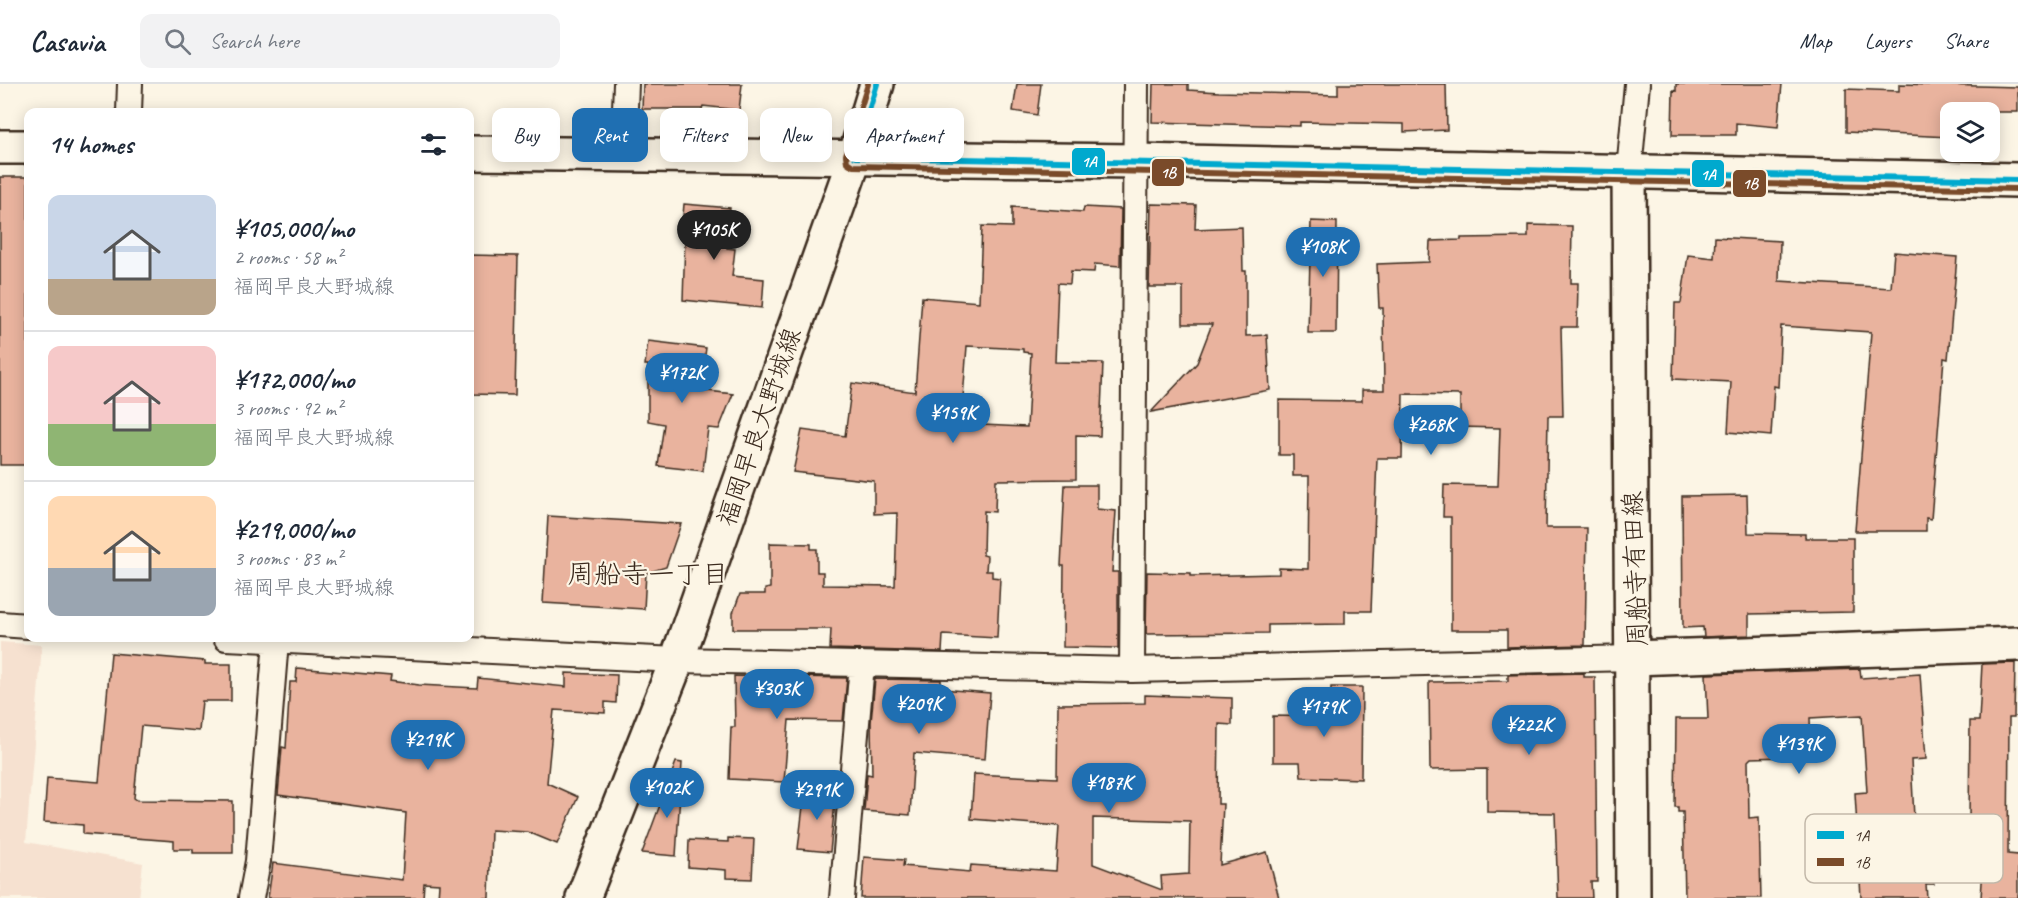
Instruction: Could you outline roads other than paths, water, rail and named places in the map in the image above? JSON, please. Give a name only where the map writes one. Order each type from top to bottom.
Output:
[{"type":"main road","name":"福岡早良大野城線","points":[[870,108],[877,84]]},
{"type":"main road","points":[[0,147],[24,147]]},
{"type":"main road","points":[[474,153],[572,154]]},
{"type":"main road","points":[[648,155],[844,157]]},
{"type":"main road","points":[[964,159],[2018,180]]},
{"type":"main road","name":"福岡早良大野城線","points":[[583,898],[677,660],[853,162]]},
{"type":"main road","name":"周船寺有田線","points":[[1629,171],[1634,658],[2018,644]]},
{"type":"main road","points":[[1633,898],[1634,658]]},
{"type":"street","points":[[129,108],[130,84]]},
{"type":"street","points":[[625,108],[626,84]]},
{"type":"street","points":[[1132,670],[1136,84]]},
{"type":"street","points":[[1629,171],[1637,84]]},
{"type":"street","points":[[0,624],[24,626]]},
{"type":"street","points":[[251,898],[258,861],[276,642]]},
{"type":"street","points":[[297,642],[677,660],[1132,670],[1634,658]]},
{"type":"street","points":[[842,898],[862,664]]},
{"type":"district","name":"周船寺一丁目","points":[[648,574]]}]
